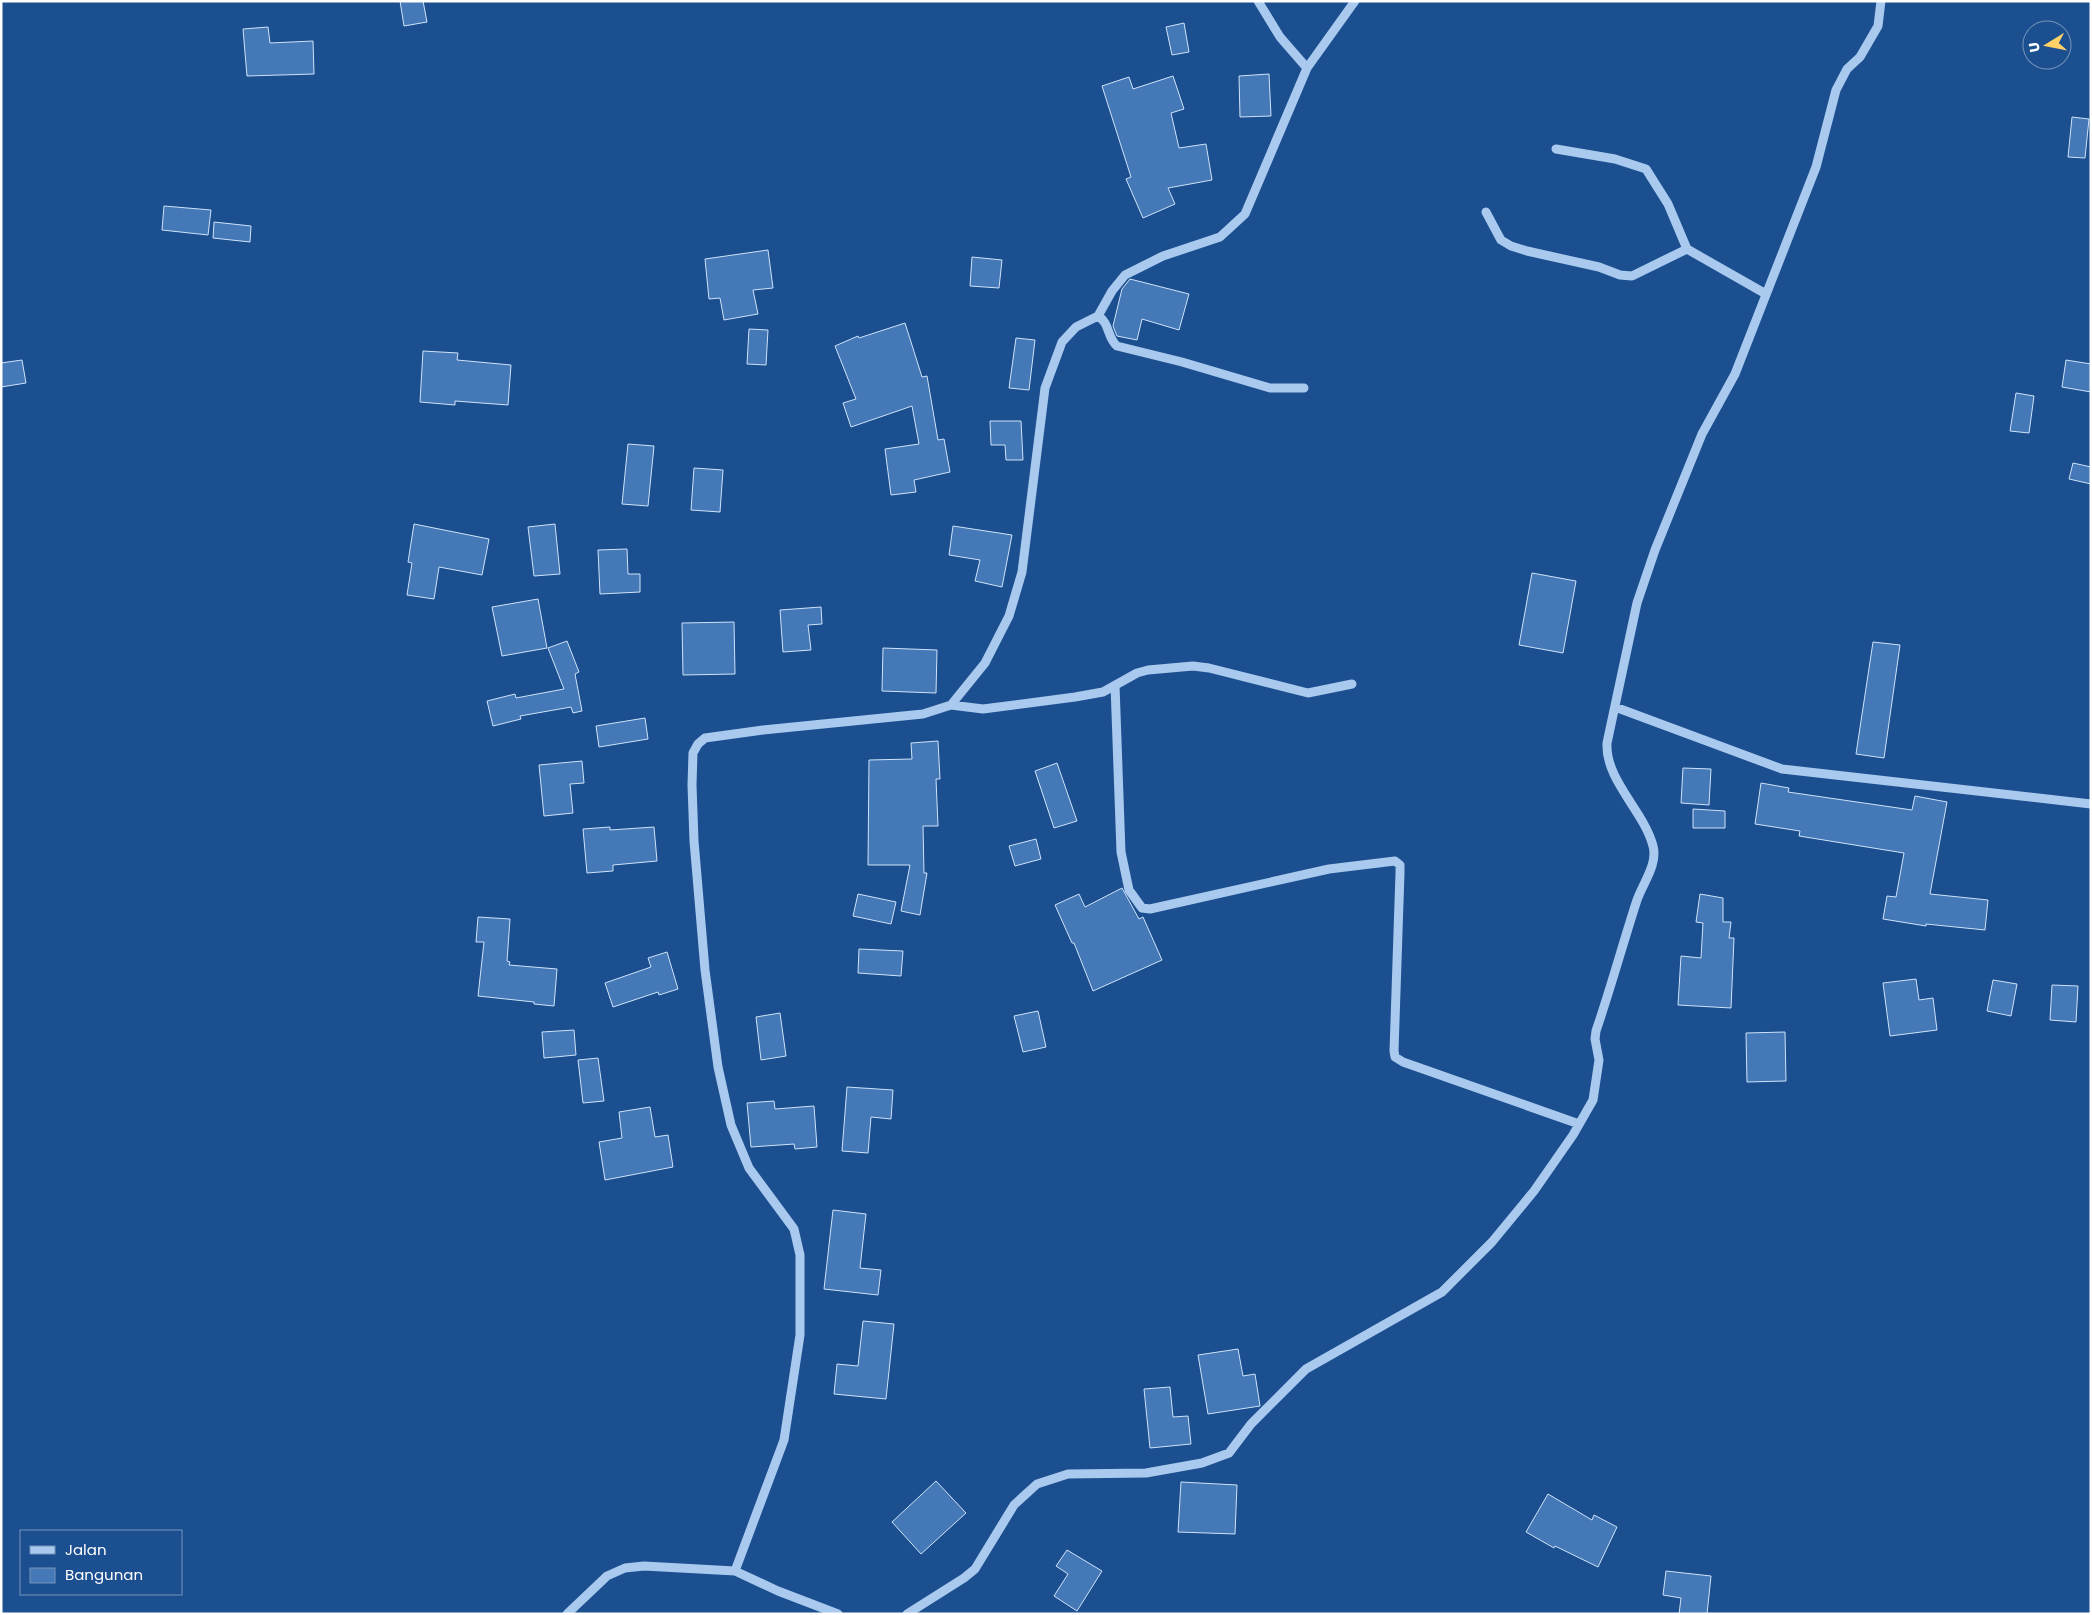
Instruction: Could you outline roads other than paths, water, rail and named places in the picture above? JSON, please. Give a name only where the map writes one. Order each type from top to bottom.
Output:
[{"type":"street","points":[[1258,1],[1280,37],[1307,68]]},
{"type":"street","points":[[951,705],[985,662],[1012,607],[1022,572],[1046,388],[1062,342],[1076,327],[1098,316],[1112,291],[1126,275],[1163,256],[1220,237],[1245,214],[1307,68],[1355,1]]},
{"type":"street","points":[[908,1614],[975,1569],[1014,1506],[1037,1484],[1068,1474],[1146,1473],[1202,1463],[1229,1453],[1251,1424],[1306,1370],[1442,1292],[1492,1242],[1534,1191],[1579,1124],[1593,1100],[1596,1087],[1599,1060],[1595,1038],[1596,1031],[1638,898],[1652,866],[1654,847],[1606,755],[1637,603],[1655,550],[1702,434],[1735,374],[1816,168],[1836,90],[1847,69],[1860,57],[1878,26],[1881,1]]},
{"type":"street","points":[[1556,149],[1615,159],[1646,169],[1668,204],[1687,248],[1766,294]]},
{"type":"street","points":[[1486,212],[1501,240],[1511,246],[1598,267],[1620,275],[1632,276],[1687,248]]},
{"type":"street","points":[[1098,316],[1103,319],[1112,342],[1117,346],[1182,362],[1270,388],[1304,388]]},
{"type":"street","points":[[735,1571],[784,1440],[800,1335],[800,1255],[794,1229],[748,1168],[731,1125],[718,1067],[705,970],[694,841],[692,785],[694,753],[698,744],[706,738],[763,730],[923,714],[951,705],[983,709],[1016,706],[1103,692],[1137,673],[1148,670],[1194,666],[1209,668],[1308,693],[1352,684]]},
{"type":"street","points":[[1115,685],[1121,852],[1129,890],[1142,908],[1150,909],[1328,870],[1395,861],[1400,865],[1400,873],[1395,1057],[1403,1062],[1579,1124]]},
{"type":"street","points":[[1615,708],[1782,769],[2091,804]]},
{"type":"street","points":[[567,1614],[607,1576],[625,1568],[644,1566],[735,1571],[838,1614]]}]
